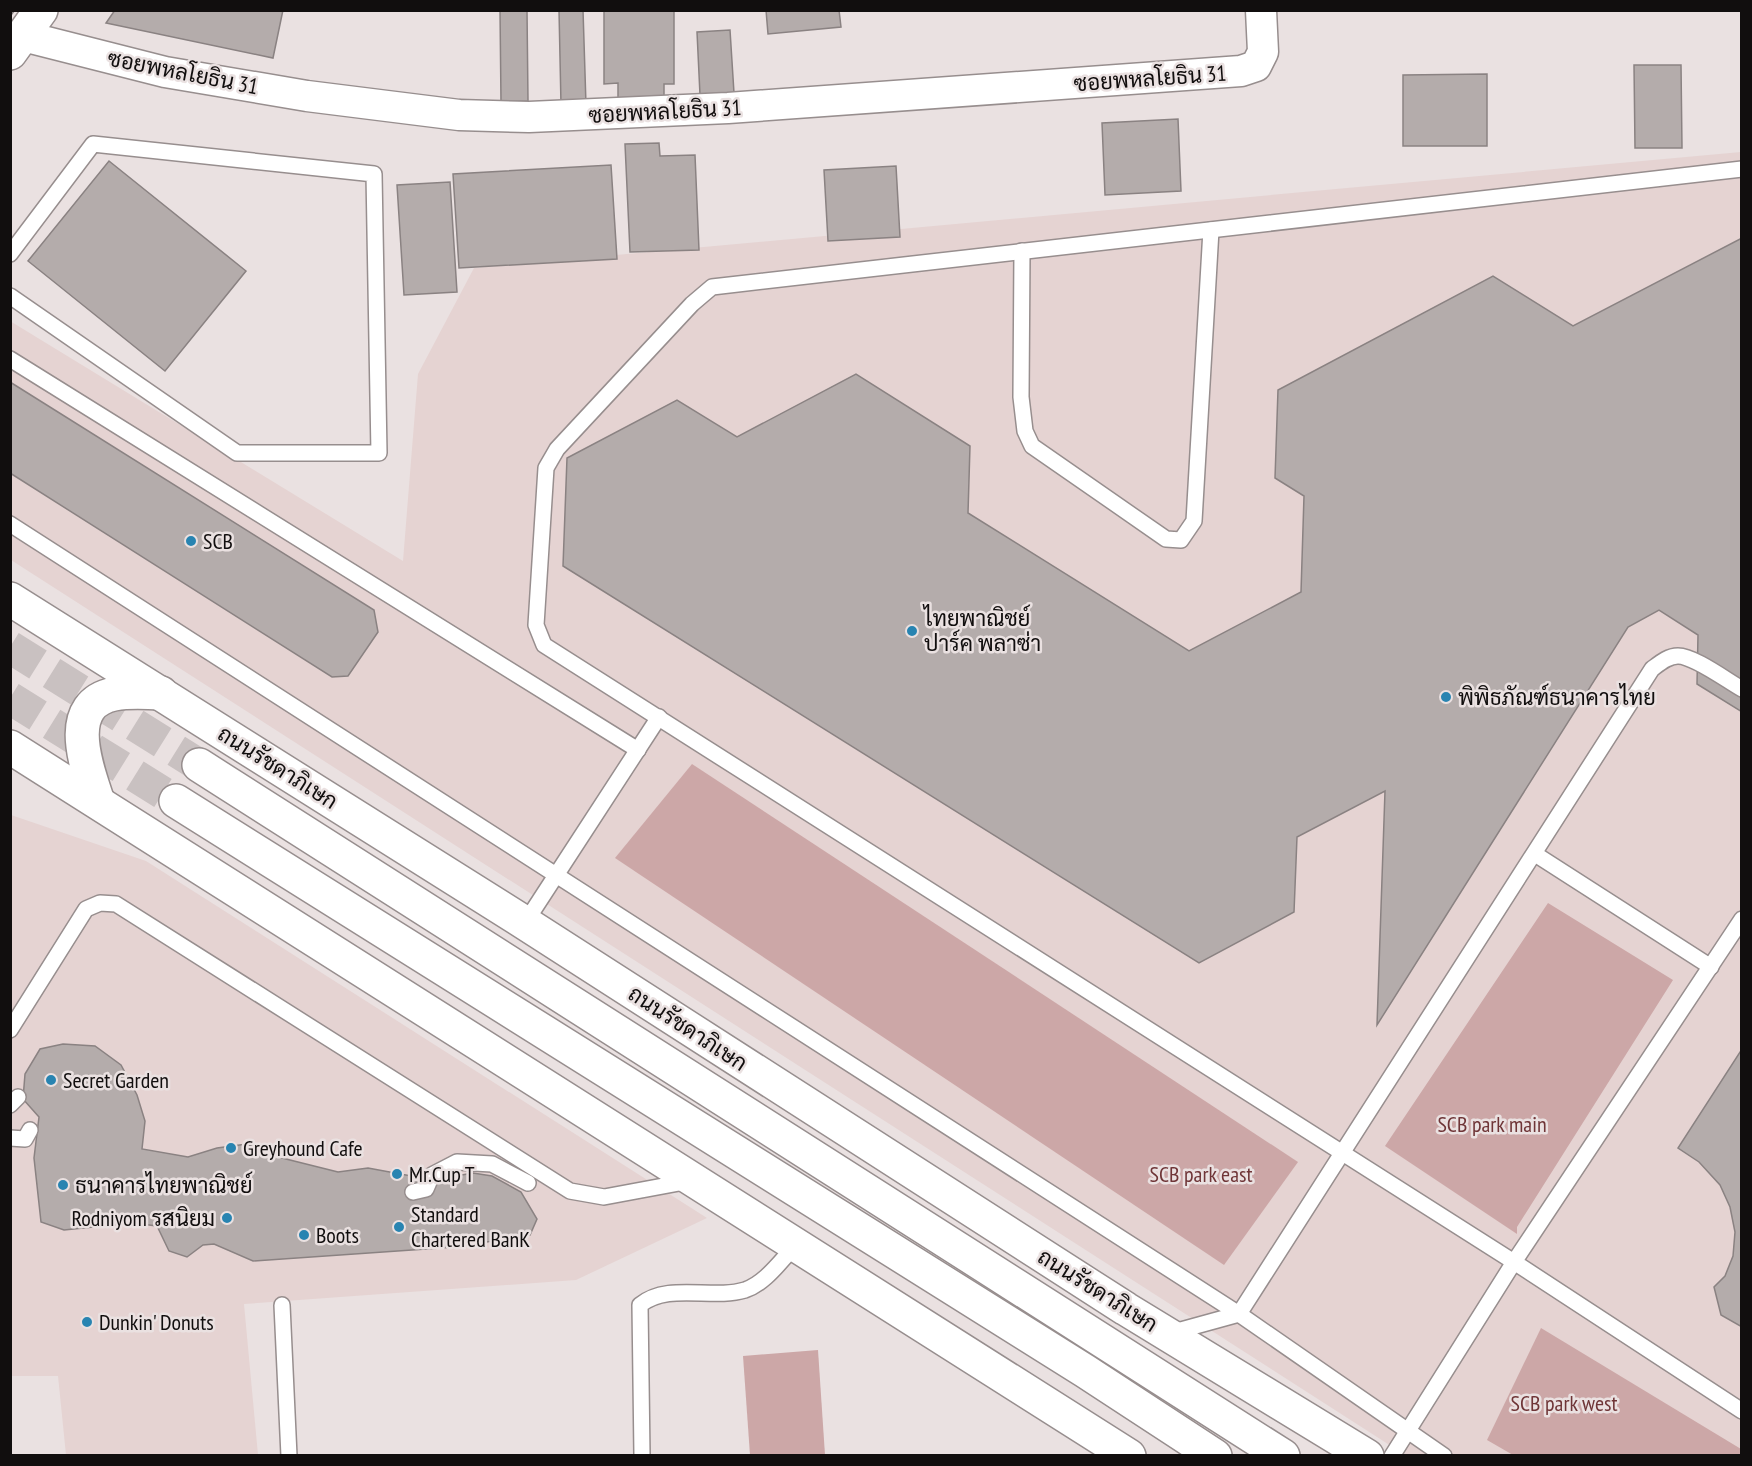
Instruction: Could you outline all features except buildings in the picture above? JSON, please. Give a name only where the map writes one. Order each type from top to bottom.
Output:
[{"type":"main road","name":"ถนนรัชดาภิเษก","points":[[10,599],[525,923],[1167,1334],[1367,1455]]},
{"type":"main road","points":[[98,802],[82,752],[83,724],[91,710],[111,694],[161,693]]},
{"type":"main road","points":[[10,747],[1130,1455]]},
{"type":"main road","name":"ถนนรัชดาภิเษก","points":[[199,765],[1283,1455]]},
{"type":"main road","points":[[176,801],[1085,1371],[1215,1455]]},
{"type":"street","name":"ซอยพหลโยธิน 31","points":[[25,33],[165,72],[307,96],[459,115],[529,117],[728,108],[1241,71],[1256,66],[1263,52],[1261,10]]},
{"type":"lane","points":[[10,254],[93,144],[374,174],[379,453],[237,453],[10,296]]},
{"type":"lane","points":[[1742,169],[712,287],[692,304],[556,449],[546,468],[536,625],[544,645],[1342,1152],[1742,1412]]},
{"type":"lane","points":[[1022,251],[1022,418],[1032,446],[1166,539],[1181,540],[1194,521],[1211,230]]},
{"type":"lane","points":[[10,359],[638,750]]},
{"type":"lane","points":[[10,524],[1239,1314],[1444,1455]]},
{"type":"lane","points":[[1167,1334],[1239,1314],[1652,669],[1669,657],[1689,658],[1742,690]]},
{"type":"lane","points":[[525,923],[659,717]]},
{"type":"lane","points":[[1535,854],[1711,968]]},
{"type":"lane","points":[[10,1030],[86,909],[100,903],[116,904],[570,1191],[604,1197],[695,1180]]},
{"type":"lane","points":[[1392,1455],[1514,1263],[1742,919]]},
{"type":"lane","points":[[10,1138],[26,1139],[30,1130]]},
{"type":"lane","points":[[413,1192],[426,1189],[432,1175],[457,1162],[492,1164],[528,1183]]},
{"type":"lane","points":[[642,1455],[640,1305],[657,1295],[743,1291],[759,1283],[797,1244]]},
{"type":"lane","points":[[282,1305],[288,1455]]},
{"type":"shaded area","name":"ไทยพาณิชย์ ปาร์ค พลาซ่า","points":[[1741,152],[1741,1455],[1405,1455],[11,560],[10,321],[403,561],[418,374],[474,268]]},
{"type":"shaded area","points":[[11,815],[146,861],[707,1218],[576,1280],[244,1304],[258,1455],[66,1455],[58,1376],[11,1376]]},
{"type":"green space","name":"SCB park east","points":[[692,764],[1298,1162],[1224,1265],[615,858]]},
{"type":"green space","name":"SCB park main","points":[[1548,903],[1673,980],[1517,1227],[1517,1234],[1385,1146]]},
{"type":"green space","name":"SCB park west","points":[[1541,1328],[1741,1449],[1741,1455],[1513,1455],[1487,1440]]},
{"type":"green space","points":[[818,1350],[825,1455],[750,1455],[743,1356]]},
{"type":"tunnel","points":[[10,647],[199,765]]},
{"type":"tunnel","points":[[10,698],[176,801]]},
{"type":"railway","points":[[10,14],[13,10]]},
{"type":"place","name":"SCB","points":[[191,541]]},
{"type":"place","name":"ไทยพาณิชย์ ปาร์ค พลาซ่า","points":[[912,631]]},
{"type":"place","name":"พิพิธภัณฑ์ธนาคารไทย","points":[[1446,697]]},
{"type":"place","name":"Secret Garden","points":[[51,1080]]},
{"type":"place","name":"Greyhound Cafe","points":[[231,1148]]},
{"type":"place","name":"Mr.Cup T","points":[[397,1174]]},
{"type":"place","name":"ธนาคารไทยพาณิชย์","points":[[63,1185]]},
{"type":"place","name":"Rodniyom รสนิยม","points":[[227,1218]]},
{"type":"place","name":"Standard Chartered BanK","points":[[399,1227]]},
{"type":"place","name":"Boots","points":[[304,1235]]},
{"type":"place","name":"Dunkin' Donuts","points":[[87,1322]]}]
